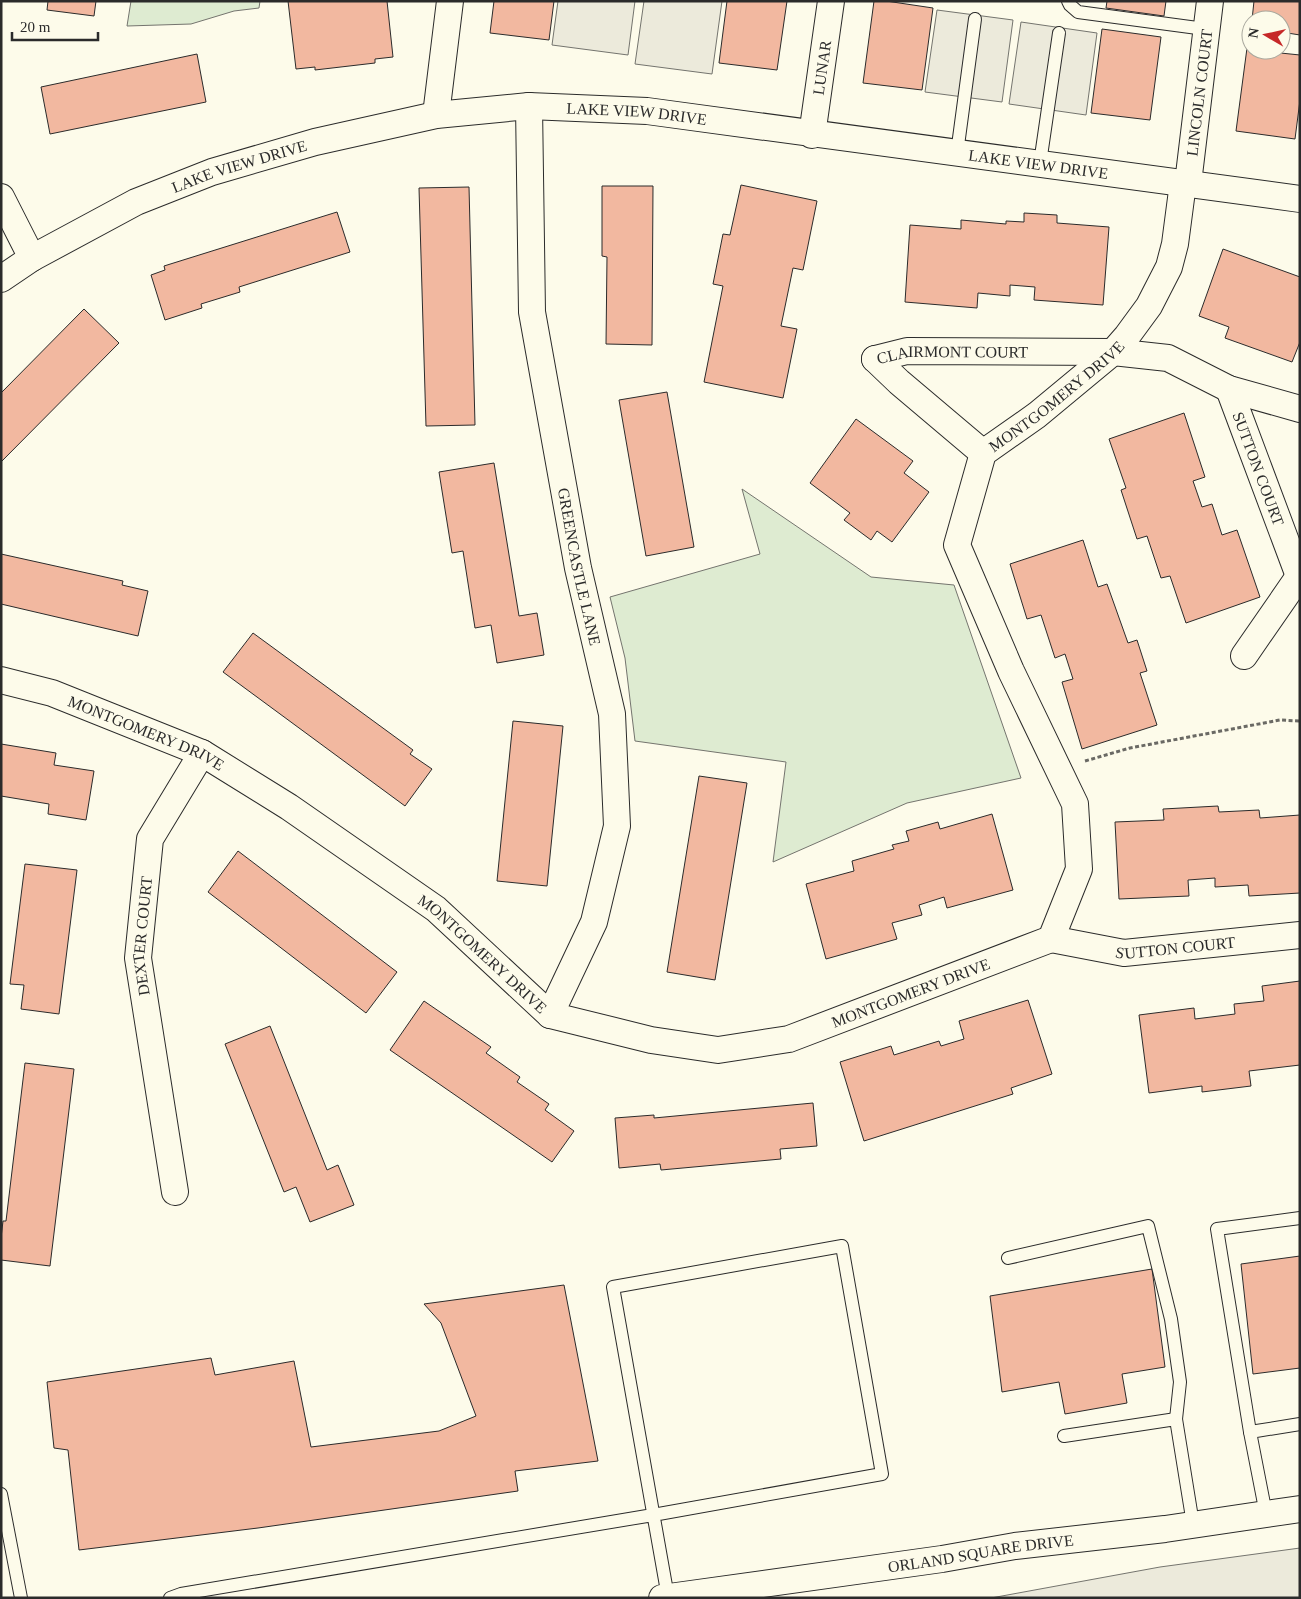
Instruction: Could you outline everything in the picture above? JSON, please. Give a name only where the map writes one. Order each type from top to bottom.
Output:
[{"type":"street","points":[[436,114],[450,1]]},
{"type":"street","name":"LUNAR","points":[[812,135],[831,1]]},
{"type":"street","name":"LINCOLN COURT","points":[[1186,183],[1210,1]]},
{"type":"street","name":"LAKE VIEW DRIVE","points":[[1,278],[32,258],[136,202],[212,172],[315,142],[436,114],[529,106],[647,111],[812,135],[1040,163],[1300,200]]},
{"type":"street","name":"GREENCASTLE LANE","points":[[529,106],[532,312],[578,568],[612,714],[617,826],[594,922],[550,1015]]},
{"type":"street","name":"MONTGOMERY DRIVE","points":[[1,680],[52,693],[202,753],[289,807],[436,909],[550,1015],[651,1040],[718,1050],[789,1039],[1051,939],[1079,869],[1075,804],[1011,671],[957,545],[983,453],[1037,415],[1113,352],[1149,306],[1169,267],[1176,244],[1186,183]]},
{"type":"street","points":[[1,197],[32,258]]},
{"type":"street","name":"CLAIRMONT COURT","points":[[983,453],[899,382],[875,359],[906,351],[1113,352]]},
{"type":"street","name":"SUTTON COURT","points":[[1113,352],[1168,358],[1229,389],[1300,409]]},
{"type":"street","name":"SUTTON COURT","points":[[1229,389],[1300,576],[1244,656]]},
{"type":"street","name":"DEXTER COURT","points":[[175,1192],[138,958],[150,839],[202,753]]},
{"type":"street","name":"SUTTON COURT","points":[[1051,939],[1124,953],[1300,935]]},
{"type":"street","name":"ORLAND SQUARE DRIVE","points":[[665,1597],[933,1560],[1015,1546],[1165,1529],[1300,1509]]},
{"type":"lane","points":[[1068,1],[1078,12],[1205,30]]},
{"type":"lane","points":[[957,153],[975,19]]},
{"type":"lane","points":[[1040,163],[1059,33]]},
{"type":"lane","points":[[1266,1514],[1250,1432],[1217,1229],[1300,1218]]},
{"type":"lane","points":[[1008,1258],[1148,1226],[1172,1319],[1180,1382],[1176,1419],[1193,1524]]},
{"type":"lane","points":[[170,1598],[181,1594],[653,1515],[882,1474],[842,1246],[613,1287],[653,1515],[665,1597]]},
{"type":"lane","points":[[1064,1436],[1176,1419]]},
{"type":"lane","points":[[1250,1432],[1300,1424]]},
{"type":"lane","points":[[1,1494],[21,1598]]},
{"type":"path","points":[[1059,770],[1130,748],[1280,720],[1300,721]]},
{"type":"green space","points":[[131,1],[260,1],[259,8],[234,11],[191,24],[127,26]]},
{"type":"green space","points":[[742,489],[871,577],[954,585],[1021,778],[907,803],[773,862],[786,762],[635,741],[625,658],[610,597],[760,554]]},
{"type":"shaded area","points":[[558,1],[635,1],[628,55],[552,45]]},
{"type":"shaded area","points":[[644,1],[722,1],[712,74],[635,64]]},
{"type":"shaded area","points":[[937,10],[1013,20],[1002,102],[925,92]]},
{"type":"shaded area","points":[[1021,22],[1097,33],[1086,115],[1009,104]]},
{"type":"shaded area","points":[[1300,1548],[1300,1598],[991,1598],[1160,1567]]},
{"type":"building","points":[[48,1],[96,1],[94,16],[47,10]]},
{"type":"building","points":[[288,1],[387,1],[393,57],[375,59],[375,63],[315,70],[315,67],[296,69]]},
{"type":"building","points":[[494,1],[554,1],[549,40],[490,33]]},
{"type":"building","points":[[727,1],[787,1],[777,70],[719,63]]},
{"type":"building","points":[[874,1],[933,8],[922,90],[863,83]]},
{"type":"building","points":[[1107,1],[1166,1],[1164,16],[1106,8]]},
{"type":"building","points":[[1254,1],[1300,1],[1300,35],[1291,34],[1291,10],[1253,10]]},
{"type":"building","points":[[1102,29],[1161,37],[1150,120],[1091,113]]},
{"type":"building","points":[[197,54],[206,102],[50,134],[41,87]]},
{"type":"building","points":[[1291,54],[1300,55],[1300,100],[1295,139],[1236,131],[1245,60],[1291,60]]},
{"type":"building","points":[[741,185],[817,201],[803,270],[793,268],[781,326],[797,329],[783,398],[704,382],[723,286],[713,284],[723,234],[730,235]]},
{"type":"building","points":[[602,186],[653,186],[652,345],[606,344],[607,257],[602,256]]},
{"type":"building","points":[[469,187],[475,425],[426,426],[419,188]]},
{"type":"building","points":[[337,212],[350,252],[239,287],[240,292],[201,304],[202,308],[165,320],[151,275],[165,270],[164,266]]},
{"type":"building","points":[[1024,213],[1057,215],[1057,223],[1109,227],[1103,305],[1034,300],[1035,287],[1010,285],[1010,296],[978,293],[977,308],[905,302],[910,225],[961,229],[961,220],[1006,224],[1006,221],[1024,222]]},
{"type":"building","points":[[1223,249],[1300,277],[1300,342],[1292,362],[1225,338],[1229,327],[1199,316]]},
{"type":"building","points":[[84,309],[119,343],[1,462],[1,393]]},
{"type":"building","points":[[667,392],[694,547],[646,556],[619,400]]},
{"type":"building","points":[[1184,413],[1205,477],[1193,481],[1202,507],[1212,504],[1222,535],[1237,530],[1260,597],[1186,623],[1170,576],[1161,578],[1147,536],[1137,539],[1121,490],[1126,488],[1109,439]]},
{"type":"building","points":[[856,419],[913,461],[904,473],[929,492],[892,542],[877,531],[871,540],[844,520],[850,513],[810,483]]},
{"type":"building","points":[[494,463],[519,616],[537,613],[544,655],[497,663],[491,625],[475,628],[463,551],[452,553],[439,472]]},
{"type":"building","points":[[1083,540],[1098,587],[1107,584],[1128,643],[1137,640],[1147,671],[1140,673],[1157,725],[1082,749],[1062,682],[1073,679],[1065,654],[1055,658],[1041,615],[1027,619],[1010,564]]},
{"type":"building","points":[[1,554],[123,581],[122,585],[148,591],[138,636],[1,604]]},
{"type":"building","points":[[253,633],[413,750],[410,754],[432,769],[405,806],[223,672]]},
{"type":"building","points":[[513,721],[563,726],[547,886],[497,881]]},
{"type":"building","points":[[1,744],[56,753],[54,765],[94,771],[86,820],[48,814],[49,804],[1,796]]},
{"type":"building","points":[[699,776],[747,783],[715,980],[667,972]]},
{"type":"building","points":[[1218,806],[1219,812],[1259,810],[1260,818],[1300,815],[1300,893],[1249,896],[1248,885],[1215,887],[1215,878],[1188,880],[1189,896],[1119,899],[1115,822],[1164,820],[1163,809]]},
{"type":"building","points":[[992,814],[1013,890],[947,908],[944,897],[919,905],[922,915],[892,923],[897,939],[826,959],[806,884],[854,871],[852,861],[894,849],[892,845],[909,841],[906,831],[938,822],[940,829]]},
{"type":"building","points":[[238,851],[397,972],[366,1013],[208,892]]},
{"type":"building","points":[[25,864],[77,870],[59,1014],[21,1009],[24,985],[10,984]]},
{"type":"building","points":[[1300,981],[1300,1065],[1249,1071],[1251,1086],[1202,1092],[1202,1086],[1149,1093],[1139,1015],[1194,1008],[1195,1019],[1235,1014],[1234,1004],[1264,1001],[1262,986]]},
{"type":"building","points":[[1028,1000],[1052,1074],[1011,1088],[1013,1094],[864,1141],[840,1062],[891,1046],[894,1055],[939,1041],[941,1046],[964,1039],[959,1021]]},
{"type":"building","points":[[424,1001],[491,1047],[486,1053],[520,1077],[517,1082],[549,1104],[545,1110],[574,1131],[552,1162],[390,1050]]},
{"type":"building","points":[[270,1026],[327,1170],[338,1165],[354,1205],[310,1222],[296,1187],[284,1192],[225,1044]]},
{"type":"building","points":[[25,1063],[74,1069],[50,1266],[1,1260],[3,1221],[6,1221]]},
{"type":"building","points":[[813,1103],[817,1146],[780,1149],[781,1159],[661,1170],[660,1164],[619,1168],[615,1118],[654,1115],[654,1118]]},
{"type":"building","points":[[1300,1256],[1300,1368],[1253,1374],[1241,1264]]},
{"type":"building","points":[[1152,1269],[1165,1367],[1122,1374],[1127,1403],[1065,1414],[1059,1382],[1002,1392],[990,1296]]},
{"type":"building","points":[[564,1285],[598,1461],[515,1471],[518,1491],[258,1528],[79,1550],[68,1450],[54,1448],[47,1382],[211,1358],[215,1375],[294,1361],[311,1447],[439,1431],[476,1416],[441,1323],[424,1304]]}]
